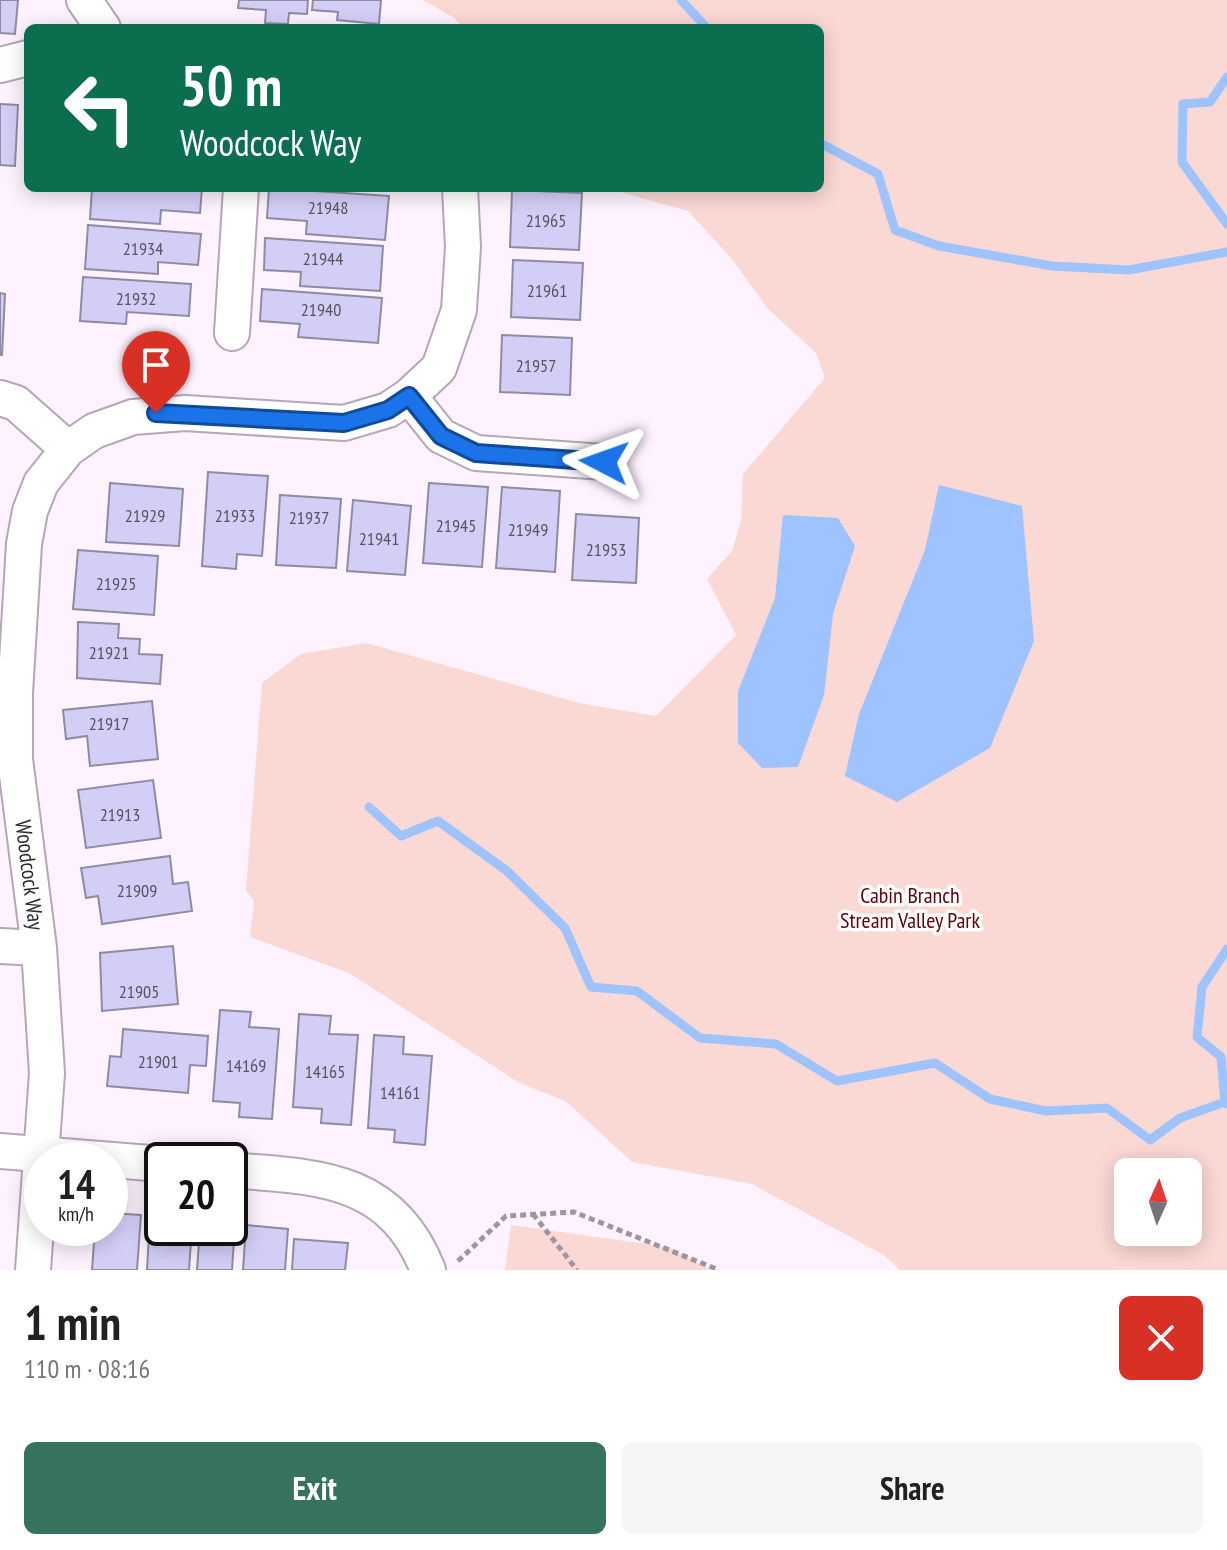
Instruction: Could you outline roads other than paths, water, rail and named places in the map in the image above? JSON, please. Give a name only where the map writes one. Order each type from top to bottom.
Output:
[{"type":"street","points":[[0,65],[24,59]]},
{"type":"street","points":[[232,333],[241,192]]},
{"type":"street","name":"Woodcock Way","points":[[43,1142],[47,1073],[39,948],[15,759],[15,693],[24,544],[30,511],[41,483],[68,449],[94,431],[133,417],[185,413],[344,423],[388,410],[409,396],[439,368],[459,310],[463,247],[460,192]]},
{"type":"street","points":[[409,396],[441,436],[476,453],[604,462]]},
{"type":"street","points":[[0,398],[16,403],[68,449]]},
{"type":"street","points":[[0,946],[39,948]]},
{"type":"street","points":[[0,1151],[24,1153]]},
{"type":"street","points":[[248,1171],[313,1176],[357,1190],[368,1196],[407,1232],[441,1268]]},
{"type":"street","name":"Woodcock Way","points":[[33,1270],[35,1246]]},
{"type":"water","points":[[939,485],[1022,506],[1034,641],[990,748],[897,802],[845,776],[859,714],[925,550]]},
{"type":"water","points":[[783,515],[838,518],[855,546],[833,614],[824,695],[798,767],[762,768],[738,743],[738,691],[775,598]]},
{"type":"waterway","points":[[681,0],[703,24]]},
{"type":"waterway","points":[[1227,77],[1210,102],[1183,104],[1182,162],[1227,224]]},
{"type":"waterway","points":[[824,145],[878,174],[895,230],[939,246],[1052,266],[1129,270],[1227,252]]},
{"type":"waterway","points":[[369,807],[401,836],[438,821],[507,871],[565,928],[591,987],[637,991],[700,1038],[776,1044],[837,1081],[935,1063],[990,1099],[1046,1111],[1107,1108],[1150,1140],[1180,1118],[1225,1102],[1227,1104]]},
{"type":"waterway","points":[[1225,1102],[1221,1057],[1197,1037],[1202,987],[1227,949]]},
{"type":"park label","name":"Cabin Branch Stream Valley Park","points":[[910,908]]}]
